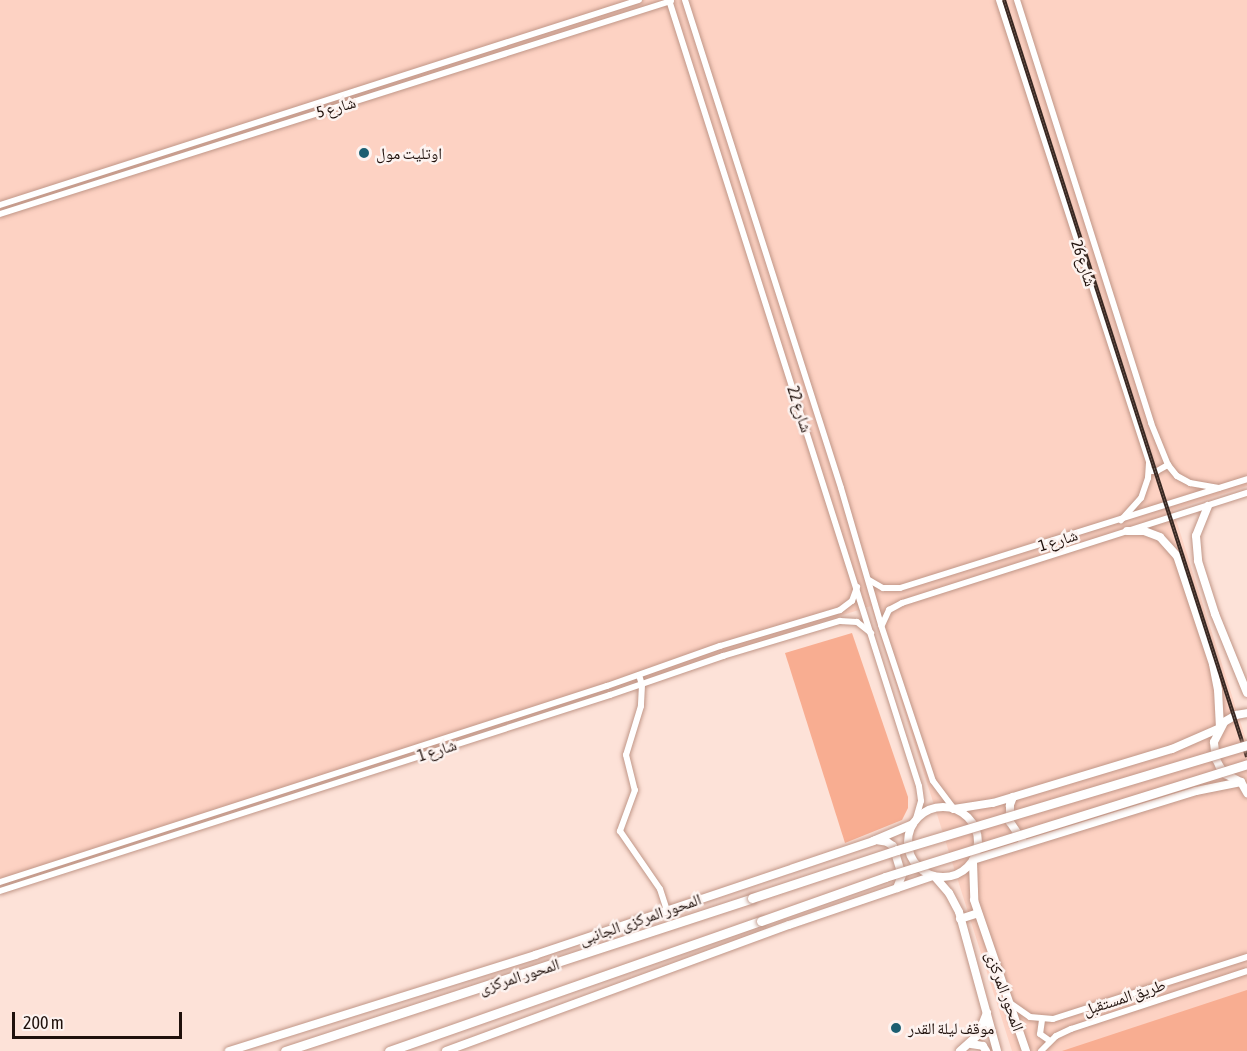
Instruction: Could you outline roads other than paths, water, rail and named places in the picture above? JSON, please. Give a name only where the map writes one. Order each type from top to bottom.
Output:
[{"type":"highway","name":"المحور المركزى","points":[[285,1051],[897,850],[1247,745]]},
{"type":"highway","name":"المحور المركزى","points":[[389,1051],[885,877],[1247,764]]},
{"type":"main road","points":[[1208,506],[1198,529],[1196,550],[1215,614],[1247,693]]},
{"type":"main road","points":[[1127,531],[1152,534],[1171,547],[1179,561],[1217,682],[1220,728]]},
{"type":"main road","points":[[1198,616],[1205,610],[1215,614]]},
{"type":"main road","points":[[1244,782],[1225,774],[1216,759],[1214,742],[1220,728],[1230,718],[1247,713]]},
{"type":"main road","points":[[934,876],[917,866],[910,855],[908,837],[915,822],[936,808],[954,808],[1013,797],[1172,748],[1220,728]]},
{"type":"main road","points":[[1244,782],[1247,793]]},
{"type":"main road","points":[[446,1051],[789,925],[934,876],[953,876],[973,861],[1025,843],[1196,791],[1244,782]]},
{"type":"main road","points":[[1013,797],[1009,813],[1010,822],[1018,837],[1025,843]]},
{"type":"main road","points":[[954,808],[968,818],[977,832],[978,844],[973,861]]},
{"type":"main road","name":"المحور المركزى الجانبى","points":[[229,1051],[536,955],[875,840],[915,822]]},
{"type":"main road","points":[[875,840],[887,842],[893,846],[902,875],[897,888]]},
{"type":"main road","name":"المحور المركزى","points":[[973,861],[972,887],[978,912],[1005,998],[1026,1051]]},
{"type":"main road","name":"المحور المركزى","points":[[934,876],[949,893],[960,919],[998,1051]]},
{"type":"main road","points":[[960,919],[978,912]]},
{"type":"street","name":"شارع 5","points":[[0,205],[639,0]]},
{"type":"street","name":"شارع 5","points":[[0,214],[670,0]]},
{"type":"street","name":"شارع 22","points":[[670,0],[919,786],[921,801],[915,822]]},
{"type":"street","name":"شارع 22","points":[[685,0],[869,580],[881,625],[933,781],[954,808]]},
{"type":"street","name":"شارع 26","points":[[999,0],[1149,471]]},
{"type":"street","name":"شارع 26","points":[[1017,0],[1102,270],[1167,465]]},
{"type":"street","points":[[169,151],[172,159]]},
{"type":"street","points":[[732,198],[746,193]]},
{"type":"street","points":[[1088,276],[1102,270]]},
{"type":"street","points":[[802,416],[816,411]]},
{"type":"street","points":[[1121,520],[1141,498],[1149,471],[1167,465],[1184,481],[1201,487],[1219,488]]},
{"type":"street","name":"شارع 1","points":[[869,580],[883,588],[900,588],[1247,479]]},
{"type":"street","name":"شارع 1","points":[[881,625],[889,610],[902,603],[1247,493]]},
{"type":"street","points":[[996,559],[999,572]]},
{"type":"street","name":"شارع 1","points":[[0,882],[639,675],[720,646],[840,610],[852,601],[857,587]]},
{"type":"street","name":"شارع 1","points":[[0,891],[642,685],[723,656],[840,621],[857,622],[871,633]]},
{"type":"street","points":[[639,675],[642,685],[639,720],[626,750],[635,790],[620,831],[660,889],[667,910]]},
{"type":"street","points":[[919,786],[933,781]]},
{"type":"street","points":[[256,798],[258,808]]},
{"type":"street","name":"طريق المستقبل","points":[[1042,1020],[1077,1012],[1247,957]]},
{"type":"street","name":"طريق المستقبل","points":[[1041,1051],[1050,1041],[1071,1029],[1247,971]]},
{"type":"street","points":[[1005,998],[1024,1014],[1042,1020],[1040,1034],[1050,1041]]},
{"type":"street","points":[[960,1051],[971,1044],[982,1030],[988,1012]]},
{"type":"street","points":[[971,1044],[983,1046],[986,1051]]},
{"type":"railway","points":[[1004,0],[1247,757]]},
{"type":"place","name":"اوتليت مول","points":[[364,153]]},
{"type":"place","name":"موقف ليلة القدر","points":[[896,1028]]}]
